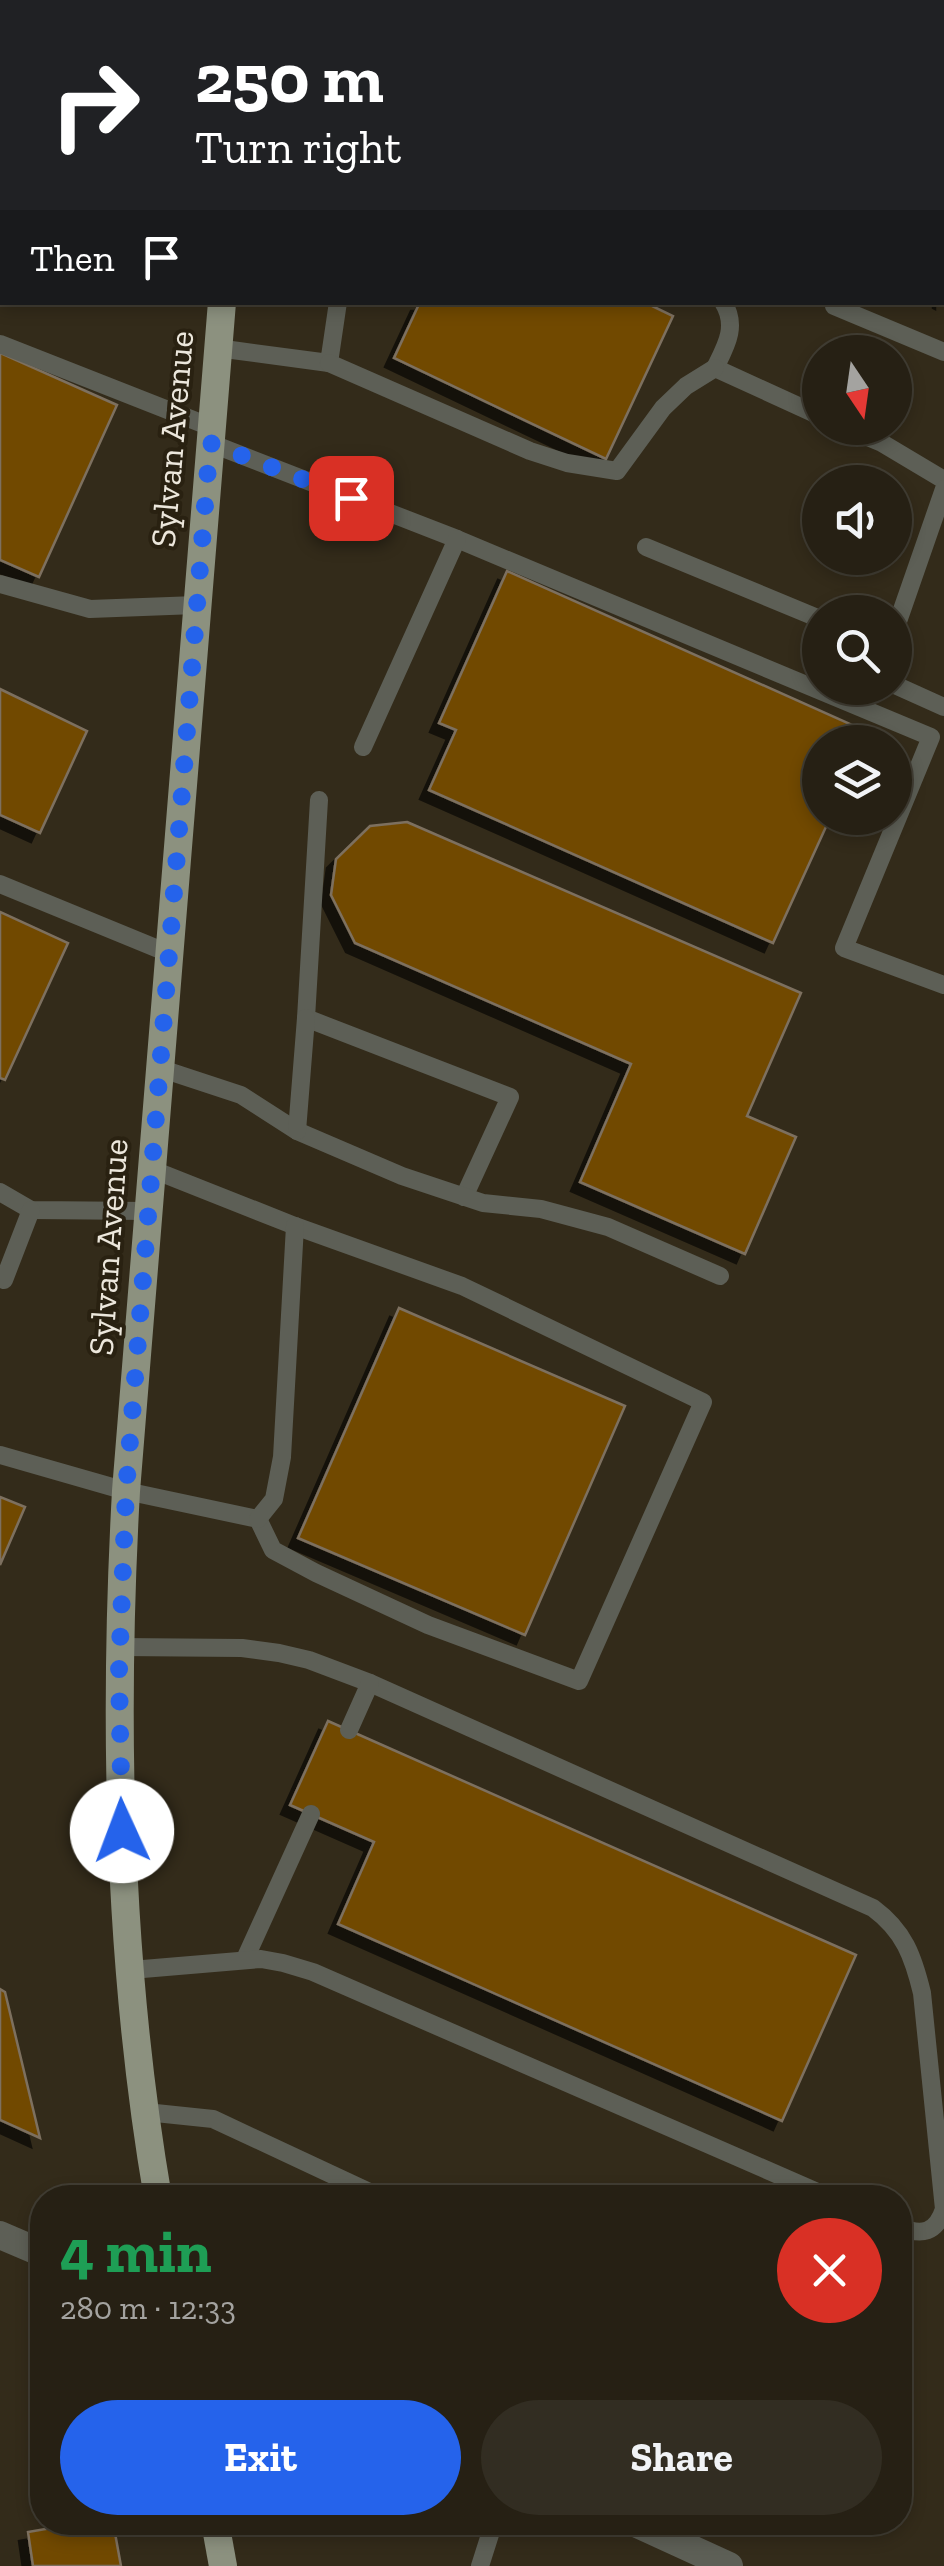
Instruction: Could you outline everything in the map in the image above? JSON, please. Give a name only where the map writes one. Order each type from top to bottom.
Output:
[{"type":"main road","name":"Sylvan Avenue","points":[[156,2185],[131,1970],[122,1831],[120,1647],[126,1491],[222,305]]},
{"type":"main road","points":[[218,2535],[224,2566]]},
{"type":"street","points":[[0,2235],[30,2248]]},
{"type":"street","points":[[661,2535],[729,2566]]},
{"type":"lane","points":[[330,363],[338,305]]},
{"type":"lane","points":[[217,348],[330,363],[530,450],[567,463],[616,471],[663,408],[686,386],[715,368],[732,333],[726,305]]},
{"type":"lane","points":[[834,305],[944,352]]},
{"type":"lane","points":[[0,344],[931,737],[844,948],[944,985]]},
{"type":"lane","points":[[715,368],[802,408]]},
{"type":"lane","points":[[885,445],[944,480]]},
{"type":"lane","points":[[907,595],[944,488]]},
{"type":"lane","points":[[364,747],[457,539]]},
{"type":"lane","points":[[646,547],[802,612]]},
{"type":"lane","points":[[0,584],[90,609],[196,605]]},
{"type":"lane","points":[[912,693],[944,707]]},
{"type":"lane","points":[[297,1130],[319,800]]},
{"type":"lane","points":[[0,884],[168,953]]},
{"type":"lane","points":[[306,1018],[510,1097],[464,1196]]},
{"type":"lane","points":[[159,1068],[240,1094],[297,1130],[402,1176],[483,1204],[541,1209],[608,1227],[720,1276]]},
{"type":"lane","points":[[151,1169],[462,1286],[703,1402],[578,1681],[428,1625],[316,1573],[273,1550],[258,1519]]},
{"type":"lane","points":[[0,1192],[31,1210],[148,1211]]},
{"type":"lane","points":[[4,1280],[31,1210]]},
{"type":"lane","points":[[258,1519],[274,1499],[282,1457],[295,1226]]},
{"type":"lane","points":[[0,1455],[126,1491],[258,1519]]},
{"type":"lane","points":[[120,1647],[242,1648],[309,1660],[370,1683],[873,1908],[891,1922],[906,1943],[922,1993],[944,2209],[940,2222],[928,2230],[912,2232]]},
{"type":"lane","points":[[349,1730],[370,1683]]},
{"type":"lane","points":[[245,1958],[311,1814]]},
{"type":"lane","points":[[131,1970],[245,1958],[283,1962],[802,2185]]},
{"type":"lane","points":[[146,2112],[213,2120],[354,2185]]},
{"type":"lane","points":[[480,2566],[490,2535]]},
{"type":"building","points":[[419,305],[650,305],[673,316],[606,459],[394,358]]},
{"type":"building","points":[[0,353],[117,405],[39,577],[0,560]]},
{"type":"building","points":[[507,571],[852,725],[802,725],[802,835],[822,835],[773,943],[429,790],[456,730],[439,723]]},
{"type":"building","points":[[0,689],[87,731],[40,833],[0,815]]},
{"type":"building","points":[[407,822],[801,993],[747,1116],[796,1137],[745,1254],[580,1182],[631,1064],[355,943],[331,895],[336,859],[370,826]]},
{"type":"building","points":[[0,912],[68,943],[5,1080],[0,1078]]},
{"type":"building","points":[[399,1308],[625,1406],[525,1635],[298,1538]]},
{"type":"building","points":[[0,1497],[25,1507],[0,1565]]},
{"type":"building","points":[[328,1721],[856,1955],[782,2121],[338,1924],[374,1842],[290,1805]]},
{"type":"building","points":[[0,1989],[5,1992],[40,2138],[0,2120]]},
{"type":"building","points":[[28,2532],[115,2535],[121,2566],[33,2566]]},
{"type":"route","points":[[122,1831],[119,1671],[126,1491],[210,443],[351,498]]}]
